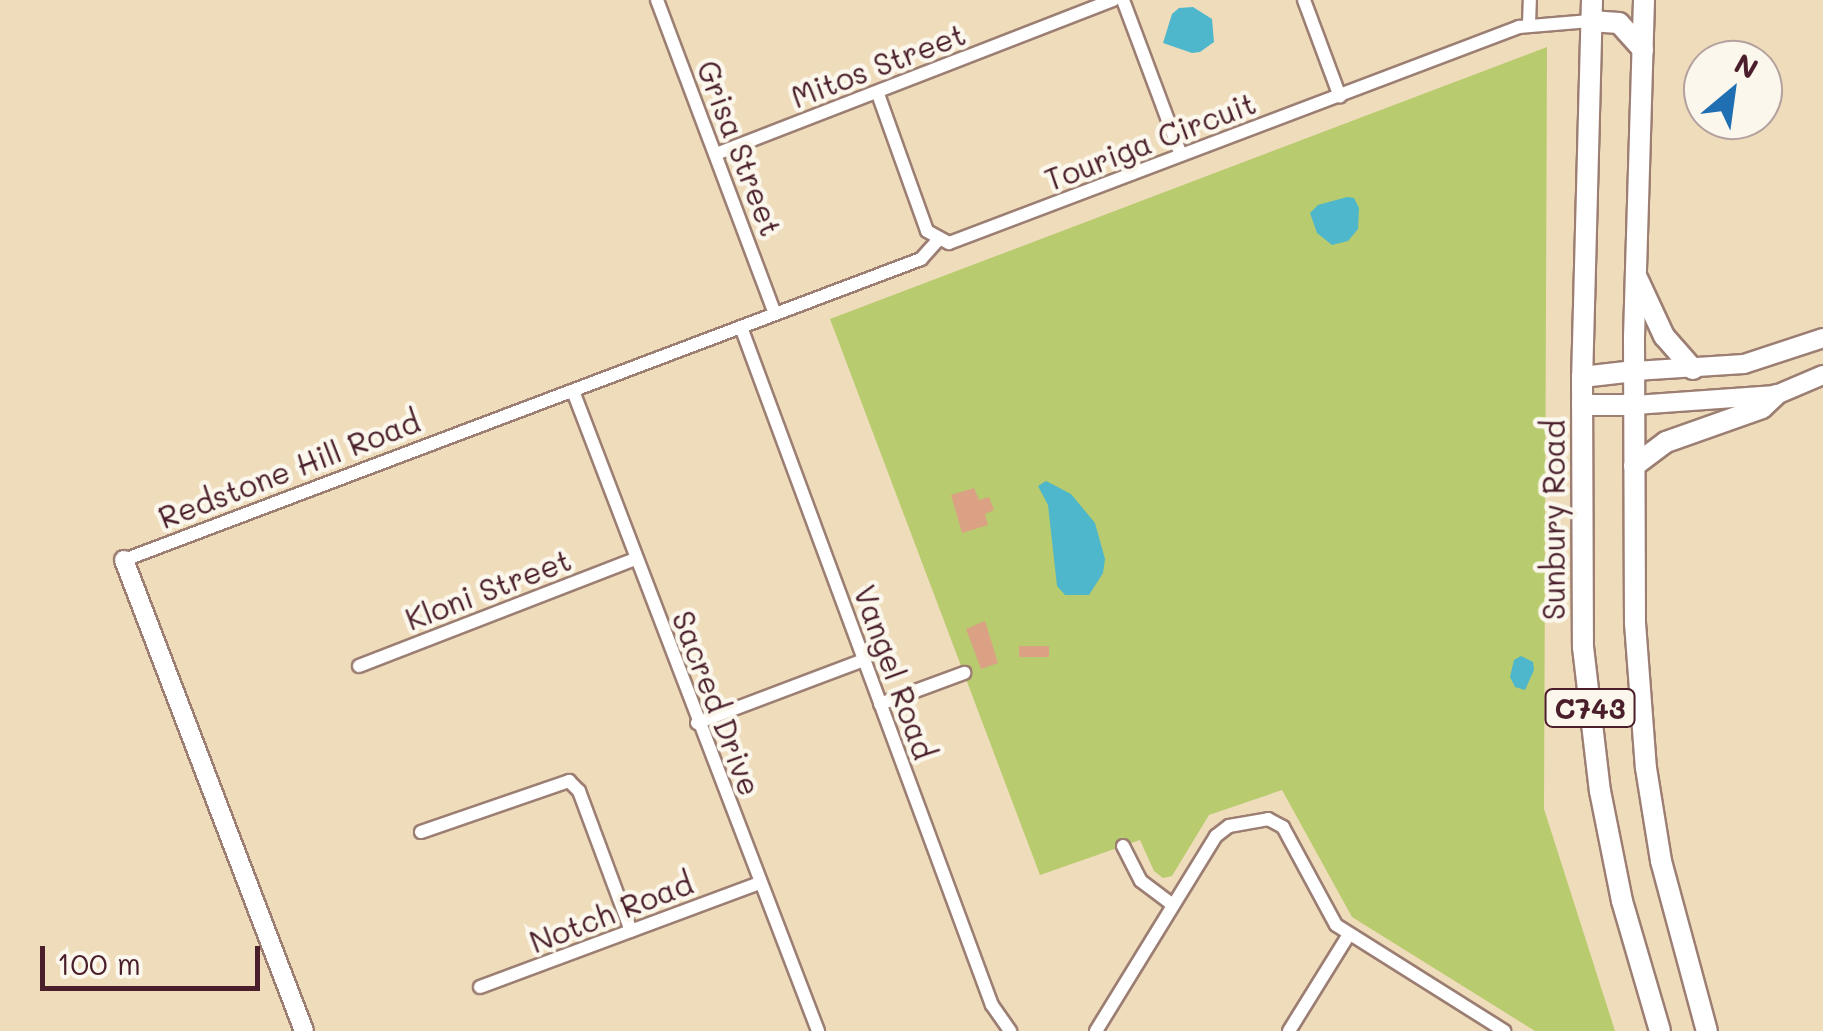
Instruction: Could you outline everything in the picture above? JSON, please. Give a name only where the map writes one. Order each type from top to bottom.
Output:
[{"type":"main road","name":"C743","points":[[1644,0],[1636,274],[1635,623],[1646,768],[1661,861],[1707,1031]]},
{"type":"main road","points":[[1591,11],[1619,22],[1643,50]]},
{"type":"main road","name":"Sunbury Road","points":[[1591,11],[1582,377],[1584,647],[1600,791],[1622,901],[1660,1031]]},
{"type":"main road","points":[[1636,274],[1664,336],[1693,368]]},
{"type":"main road","points":[[1582,377],[1635,371]]},
{"type":"main road","points":[[1634,466],[1666,442],[1762,408],[1776,395]]},
{"type":"main road","points":[[1582,405],[1636,405]]},
{"type":"street","name":"Grisa Street","points":[[658,0],[776,314]]},
{"type":"street","name":"Mitos Street","points":[[716,154],[1113,0]]},
{"type":"street","points":[[1123,0],[1181,155]]},
{"type":"street","points":[[1304,0],[1340,97]]},
{"type":"street","points":[[1529,24],[1530,0]]},
{"type":"street","name":"Touriga Circuit","points":[[937,241],[949,243],[1529,24],[1591,11]]},
{"type":"street","points":[[878,94],[927,231],[937,241]]},
{"type":"street","name":"Redstone Hill Road","points":[[304,1031],[124,560],[921,260],[937,241]]},
{"type":"street","name":"Vangel Road","points":[[740,327],[992,1005],[1010,1031]]},
{"type":"street","points":[[1635,371],[1744,364],[1823,338]]},
{"type":"street","points":[[1636,405],[1776,395],[1823,374]]},
{"type":"street","name":"Sacred Drive","points":[[573,391],[818,1031]]},
{"type":"street","name":"Kloni Street","points":[[359,666],[636,559]]},
{"type":"street","points":[[697,723],[864,660]]},
{"type":"street","points":[[880,704],[964,674]]},
{"type":"street","points":[[421,832],[569,781],[579,791],[631,931]]},
{"type":"street","points":[[1096,1031],[1216,836],[1230,826],[1268,819],[1283,826],[1326,912],[1348,936],[1504,1031]]},
{"type":"street","points":[[1123,846],[1141,881],[1173,906]]},
{"type":"street","name":"Notch Road","points":[[480,988],[760,883]]},
{"type":"street","points":[[1289,1031],[1348,936]]},
{"type":"green space","points":[[1547,47],[1544,809],[1615,1031],[1535,1031],[1352,917],[1282,790],[1209,815],[1172,876],[1163,878],[1154,871],[1140,840],[1040,875],[830,319]]},
{"type":"water","points":[[1193,7],[1212,19],[1214,42],[1192,53],[1163,43],[1172,14],[1179,8]]},
{"type":"water","points":[[1354,198],[1359,208],[1358,229],[1348,241],[1332,245],[1317,233],[1310,213],[1318,205]]},
{"type":"water","points":[[1046,481],[1071,494],[1095,523],[1105,559],[1103,573],[1089,595],[1065,595],[1057,586],[1048,505],[1038,486]]},
{"type":"water","points":[[1521,656],[1533,662],[1534,670],[1525,690],[1515,687],[1510,677],[1514,660]]},
{"type":"building","points":[[974,488],[979,500],[989,497],[994,510],[985,514],[988,525],[962,533],[951,495]]},
{"type":"building","points":[[985,621],[998,663],[981,669],[966,629]]},
{"type":"building","points":[[1019,646],[1049,646],[1049,657],[1019,657]]}]
